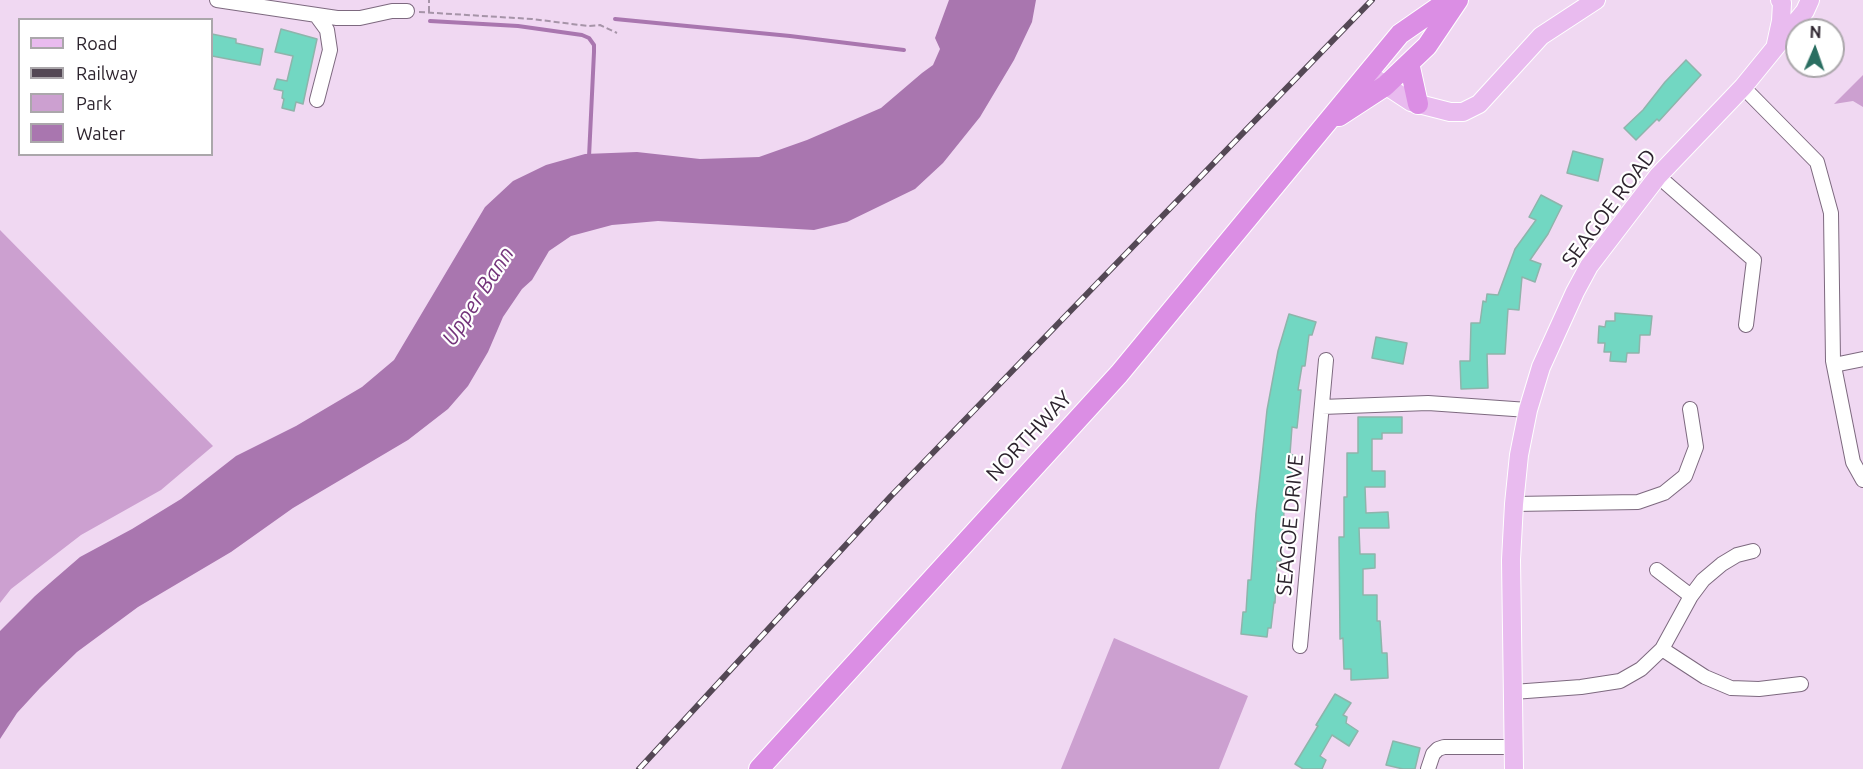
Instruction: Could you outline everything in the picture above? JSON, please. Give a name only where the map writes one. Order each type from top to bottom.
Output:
[{"type":"highway","name":"NORTHWAY","points":[[1324,126],[1376,79],[1400,34],[1449,0]]},
{"type":"highway","name":"NORTHWAY","points":[[759,769],[1119,374],[1338,108],[1362,85],[1409,63],[1427,46],[1458,0]]},
{"type":"highway","points":[[1409,63],[1418,104]]},
{"type":"main road","points":[[1376,79],[1418,104],[1450,112],[1463,112],[1479,104],[1541,36],[1596,0]]},
{"type":"main road","points":[[1775,49],[1781,21],[1782,3],[1780,0]]},
{"type":"main road","name":"SEAGOE ROAD","points":[[1514,769],[1511,560],[1514,504],[1519,455],[1528,410],[1541,367],[1589,266],[1658,176],[1743,87],[1805,11],[1810,0]]},
{"type":"street","points":[[217,0],[337,18],[360,18],[392,11],[407,11]]},
{"type":"street","points":[[316,15],[327,30],[330,50],[317,100]]},
{"type":"street","points":[[1743,87],[1817,162],[1831,213],[1834,365],[1853,462],[1863,480]]},
{"type":"street","points":[[1658,176],[1754,260],[1746,325]]},
{"type":"street","points":[[1834,365],[1863,359]]},
{"type":"street","name":"SEAGOE DRIVE","points":[[1300,646],[1326,360]]},
{"type":"street","points":[[1322,407],[1428,403],[1528,410]]},
{"type":"street","points":[[1514,504],[1638,502],[1664,493],[1684,476],[1696,447],[1690,409]]},
{"type":"street","points":[[1513,692],[1581,687],[1620,681],[1641,669],[1662,649],[1703,580],[1737,555],[1753,551]]},
{"type":"street","points":[[1657,570],[1691,597]]},
{"type":"street","points":[[1662,649],[1704,677],[1731,688],[1759,689],[1801,684]]},
{"type":"street","points":[[1428,769],[1433,754],[1444,747],[1513,747]]},
{"type":"path","points":[[429,0],[429,12]]},
{"type":"path","points":[[407,11],[532,19],[588,26],[600,25],[617,33]]},
{"type":"green space","points":[[1863,75],[1863,107],[1853,101],[1834,104]]},
{"type":"green space","points":[[0,230],[213,446],[161,490],[81,535],[11,589],[0,603]]},
{"type":"green space","points":[[1114,638],[1248,696],[1219,769],[1061,769]]},
{"type":"water","name":"Upper Bann","points":[[949,0],[1036,0],[1032,22],[1014,60],[980,117],[943,163],[915,189],[847,222],[814,230],[658,221],[612,225],[571,236],[549,251],[532,280],[522,289],[503,317],[488,352],[468,386],[448,409],[408,440],[293,508],[231,552],[138,607],[77,652],[17,713],[0,739],[0,631],[35,596],[80,557],[181,499],[236,456],[296,426],[362,387],[394,360],[485,207],[513,181],[546,165],[585,154],[637,152],[700,159],[759,157],[807,140],[881,108],[933,65],[940,49],[935,38]]},
{"type":"building","points":[[281,29],[317,39],[303,104],[296,102],[294,111],[282,108],[283,91],[274,89],[277,79],[287,81],[293,56],[275,52]]},
{"type":"building","points":[[213,34],[236,39],[236,43],[263,49],[260,65],[213,56]]},
{"type":"building","points":[[1686,60],[1701,75],[1659,121],[1657,119],[1636,140],[1624,128],[1643,110]]},
{"type":"building","points":[[1573,151],[1603,159],[1598,181],[1567,173]]},
{"type":"building","points":[[1541,195],[1562,206],[1548,234],[1530,260],[1541,264],[1535,282],[1522,277],[1519,310],[1508,309],[1505,354],[1487,354],[1488,388],[1461,389],[1460,361],[1470,361],[1471,323],[1480,323],[1483,301],[1486,302],[1487,294],[1498,295],[1515,249],[1536,220],[1529,217]]},
{"type":"building","points":[[1615,313],[1652,316],[1650,335],[1640,335],[1639,353],[1627,353],[1626,362],[1610,361],[1611,352],[1604,352],[1605,343],[1598,343],[1599,326],[1605,327],[1606,321],[1615,321]]},
{"type":"building","points":[[1289,314],[1316,322],[1312,335],[1309,335],[1305,366],[1302,366],[1298,390],[1301,390],[1297,428],[1292,427],[1290,454],[1293,455],[1292,480],[1290,495],[1285,494],[1281,562],[1277,561],[1275,603],[1271,628],[1268,628],[1267,637],[1241,634],[1243,612],[1246,612],[1248,580],[1251,580],[1267,410],[1278,351]]},
{"type":"building","points":[[1376,337],[1407,343],[1403,364],[1372,358]]},
{"type":"building","points":[[1358,417],[1402,417],[1402,433],[1382,433],[1382,439],[1372,439],[1372,471],[1385,471],[1385,487],[1365,487],[1366,513],[1388,512],[1389,528],[1359,528],[1360,554],[1375,554],[1375,568],[1363,569],[1363,595],[1377,595],[1377,621],[1380,621],[1382,653],[1387,653],[1388,678],[1351,680],[1351,669],[1344,669],[1343,638],[1340,639],[1339,537],[1344,537],[1347,453],[1358,453]]},
{"type":"building","points":[[1335,694],[1351,703],[1343,715],[1347,717],[1346,723],[1358,731],[1349,746],[1332,735],[1320,756],[1326,760],[1322,769],[1303,769],[1295,764]]},
{"type":"building","points":[[1393,741],[1420,748],[1415,769],[1386,765]]},
{"type":"waterway","points":[[615,19],[904,50]]},
{"type":"waterway","points":[[430,21],[518,26],[589,38],[594,45],[589,157]]},
{"type":"railway","points":[[639,769],[891,496],[1372,0]]}]
